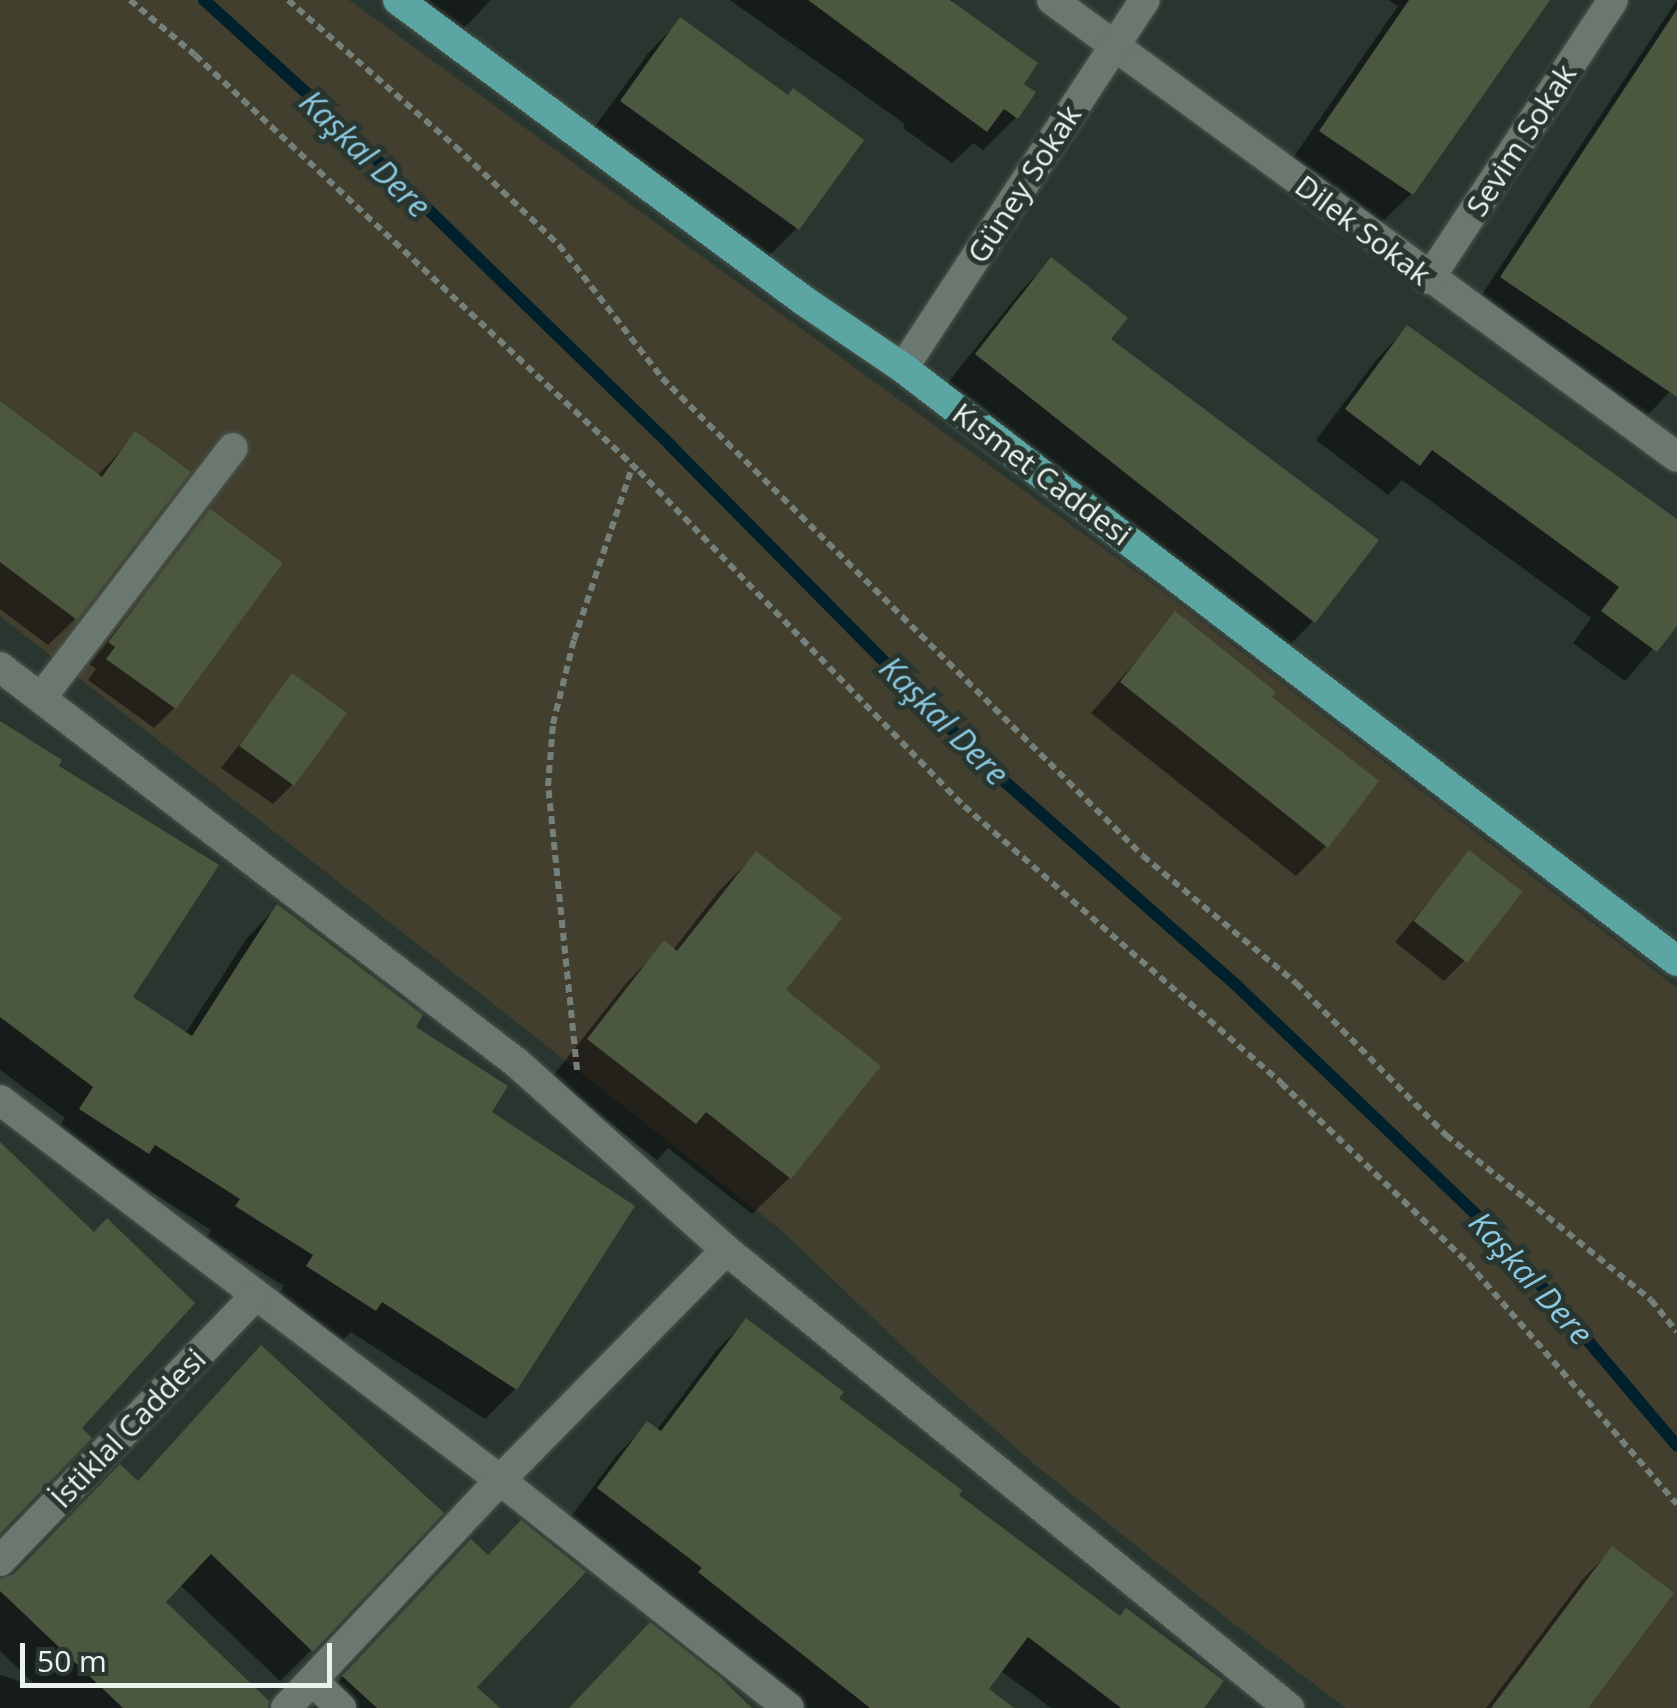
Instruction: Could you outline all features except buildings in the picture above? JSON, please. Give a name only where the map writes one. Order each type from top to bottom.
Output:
[{"type":"main road","name":"Kısmet Caddesi","points":[[398,0],[772,278],[902,368],[1677,961]]},
{"type":"street","name":"Dilek Sokak","points":[[1052,0],[1429,280],[1677,457]]},
{"type":"street","name":"Güney Sokak","points":[[902,368],[1145,0]]},
{"type":"street","name":"Sevim Sokak","points":[[1429,280],[1613,0]]},
{"type":"street","points":[[41,698],[233,448]]},
{"type":"street","points":[[0,666],[517,1063],[726,1250],[1281,1706]]},
{"type":"street","points":[[0,1100],[500,1480],[789,1708]]},
{"type":"street","points":[[286,1708],[500,1480],[726,1250]]},
{"type":"street","name":"İstiklal Caddesi","points":[[0,1561],[256,1294]]},
{"type":"street","points":[[313,1680],[342,1708]]},
{"type":"path","points":[[130,0],[276,129],[633,466],[964,806],[1282,1083],[1468,1263],[1677,1504]]},
{"type":"path","points":[[288,0],[456,146],[559,245],[662,378],[1143,856],[1296,983],[1446,1135],[1651,1300],[1677,1332]]},
{"type":"path","points":[[582,1121],[548,786],[553,724],[574,640],[633,466]]},
{"type":"shaded area","points":[[0,0],[349,0],[1173,599],[1677,988],[1677,1708],[1346,1708],[1033,1463],[936,1378],[782,1231],[0,616]]},
{"type":"waterway","name":"Kaşkal Dere","points":[[204,0],[332,116],[670,445],[996,774],[1236,985],[1499,1236],[1677,1446]]}]
